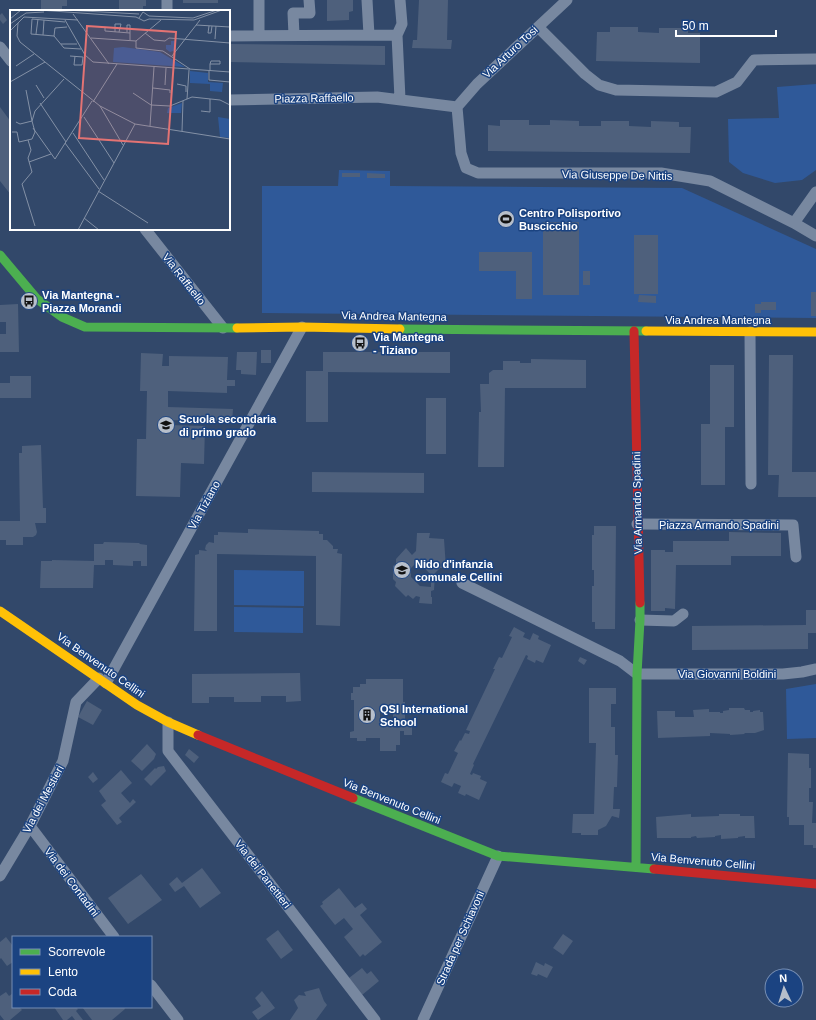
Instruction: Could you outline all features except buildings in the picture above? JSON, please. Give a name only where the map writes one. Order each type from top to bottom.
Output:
[{"type":"street","points":[[259,0],[259,36]]},
{"type":"street","points":[[294,36],[293,14],[310,13],[309,0]]},
{"type":"street","points":[[368,0],[369,35]]},
{"type":"street","points":[[400,0],[402,24],[397,35],[400,99]]},
{"type":"street","name":"Via Arturo Tosi","points":[[457,107],[477,84],[567,0]]},
{"type":"street","points":[[538,27],[585,74],[599,85],[616,90],[716,92],[738,82],[754,60],[816,59]]},
{"type":"street","points":[[230,36],[397,35]]},
{"type":"street","points":[[0,47],[10,60]]},
{"type":"street","name":"Piazza Raffaello","points":[[230,100],[377,97],[457,107]]},
{"type":"street","name":"Via Giuseppe De Nittis","points":[[457,107],[461,153],[466,168],[478,173],[662,173],[710,181],[794,223],[816,236]]},
{"type":"street","points":[[794,223],[816,192]]},
{"type":"street","name":"Via Raffaello","points":[[145,230],[223,328]]},
{"type":"street","name":"Via Andrea Mantegna","points":[[0,255],[3,267],[37,299],[62,316],[85,327],[302,327],[816,332]]},
{"type":"street","name":"Via Tiziano","points":[[102,680],[302,327]]},
{"type":"street","name":"Via Armando Spadini","points":[[634,331],[640,620],[637,674],[636,867]]},
{"type":"street","points":[[750,332],[751,484]]},
{"type":"street","name":"Piazza Armando Spadini","points":[[637,524],[793,525],[796,557]]},
{"type":"street","points":[[462,583],[620,661],[637,674]]},
{"type":"street","name":"Via Benvenuto Cellini","points":[[0,611],[137,705],[168,722],[498,856],[816,884]]},
{"type":"street","points":[[640,620],[674,621],[683,614]]},
{"type":"street","name":"Via Giovanni Boldini","points":[[637,674],[783,674],[816,669]]},
{"type":"street","name":"Via dei Mestieri","points":[[0,876],[30,826],[63,761],[76,702],[102,680]]},
{"type":"street","name":"Via dei Panettieri","points":[[168,722],[168,751],[375,1020]]},
{"type":"street","name":"Via dei Contadini","points":[[30,826],[113,936]]},
{"type":"street","name":"Strada per Schiavoni","points":[[423,1020],[498,856]]},
{"type":"street","points":[[152,986],[178,1020]]},
{"type":"shaded area","points":[[816,84],[816,170],[802,180],[775,183],[743,173],[729,162],[728,119],[779,118],[777,87]]},
{"type":"shaded area","name":"Centro Polisportivo Buscicchio","points":[[339,170],[390,171],[390,186],[682,188],[816,249],[816,318],[262,313],[262,186],[338,186]]},
{"type":"shaded area","points":[[234,570],[304,571],[304,606],[234,605]]},
{"type":"shaded area","points":[[234,607],[303,608],[303,633],[234,632]]},
{"type":"shaded area","points":[[816,684],[816,738],[787,739],[786,689]]},
{"type":"traffic: fast","points":[[0,255],[37,299],[62,317],[85,327],[237,328]]},
{"type":"traffic: fast","points":[[400,329],[646,331]]},
{"type":"traffic: fast","points":[[636,867],[637,674],[640,603]]},
{"type":"traffic: fast","points":[[353,798],[498,856],[654,869]]},
{"type":"traffic: slow","points":[[237,328],[302,327],[400,329]]},
{"type":"traffic: slow","points":[[646,331],[816,332]]},
{"type":"traffic: slow","points":[[0,611],[137,705],[168,722],[198,735]]},
{"type":"traffic: jam","points":[[634,331],[640,603]]},
{"type":"traffic: jam","points":[[198,735],[353,798]]},
{"type":"traffic: jam","points":[[654,869],[816,884]]},
{"type":"place","name":"Centro Polisportivo Buscicchio","points":[[506,219]]},
{"type":"place","name":"Via Mantegna - Piazza Morandi","points":[[29,301]]},
{"type":"place","name":"Via Mantegna - Tiziano","points":[[360,343]]},
{"type":"place","name":"Scuola secondaria di primo grado","points":[[166,425]]},
{"type":"place","name":"Nido d'infanzia comunale Cellini","points":[[402,570]]},
{"type":"place","name":"QSI International School","points":[[367,715]]}]
